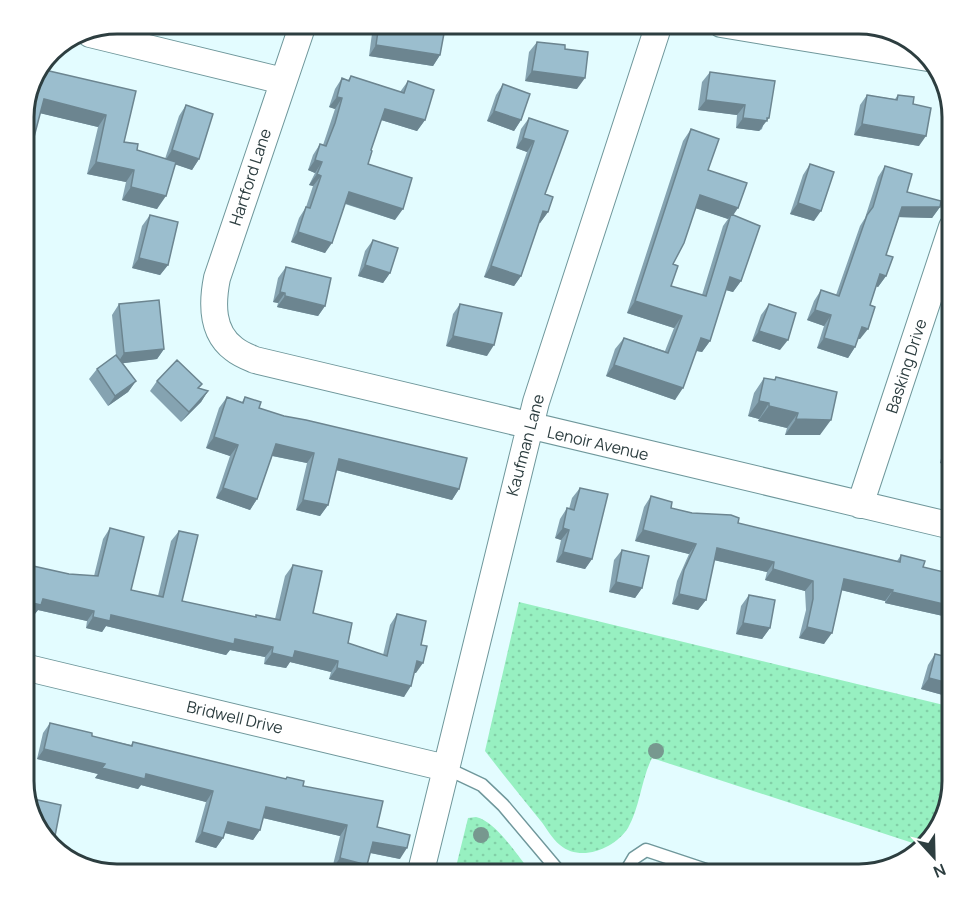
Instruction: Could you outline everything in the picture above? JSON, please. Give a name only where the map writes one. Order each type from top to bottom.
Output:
[{"type":"street","name":"Hartford Lane","points":[[220,333],[214,316],[213,299],[217,278],[299,34]]},
{"type":"street","name":"Kaufman Lane","points":[[423,864],[529,427],[656,34]]},
{"type":"street","points":[[782,34],[913,56]]},
{"type":"street","points":[[100,36],[283,81]]},
{"type":"street","name":"Basking Drive","points":[[860,505],[941,259]]},
{"type":"street","name":"Lenoir Avenue","points":[[220,333],[235,350],[255,360],[942,524]]},
{"type":"street","name":"Bridwell Drive","points":[[35,670],[446,768]]},
{"type":"lane","points":[[446,768],[482,785],[503,805],[553,864]]},
{"type":"lane","points":[[630,864],[634,858],[646,850],[688,864]]},
{"type":"green space","points":[[519,602],[942,705],[940,798],[928,827],[904,827],[904,840],[652,758],[632,820],[615,842],[597,851],[578,853],[568,850],[554,840],[485,751]]},
{"type":"green space","points":[[476,817],[492,826],[525,864],[457,864],[468,818]]},
{"type":"building","points":[[378,34],[444,34],[440,55],[376,45]]},
{"type":"building","points":[[537,42],[565,45],[565,49],[588,52],[585,78],[532,71]]},
{"type":"building","points":[[48,71],[136,91],[124,142],[138,144],[137,150],[176,162],[166,196],[131,187],[134,170],[96,162],[106,115],[44,99],[35,133],[37,96]]},
{"type":"building","points":[[710,72],[775,81],[767,121],[743,118],[745,105],[706,100]]},
{"type":"building","points":[[351,76],[404,93],[408,81],[434,90],[425,120],[385,109],[371,150],[368,164],[412,178],[403,209],[349,192],[332,243],[298,232],[306,207],[310,208],[321,176],[317,174],[322,162],[315,160],[320,144],[326,146],[335,123],[342,98],[337,97],[342,78],[349,81]]},
{"type":"building","points":[[503,84],[530,94],[521,120],[494,111]]},
{"type":"building","points":[[867,95],[897,100],[898,95],[914,97],[913,104],[931,108],[926,136],[862,124]]},
{"type":"building","points":[[186,105],[213,114],[199,159],[172,150]]},
{"type":"building","points":[[529,118],[568,131],[545,194],[553,197],[548,212],[543,211],[521,276],[491,266],[534,141],[523,138]]},
{"type":"building","points":[[691,129],[719,139],[708,170],[747,183],[738,208],[700,195],[684,243],[673,264],[678,266],[671,286],[706,296],[731,214],[760,226],[741,281],[730,277],[710,341],[701,338],[683,388],[614,365],[624,338],[668,353],[682,316],[635,301]]},
{"type":"building","points":[[810,164],[834,172],[821,211],[798,203]]},
{"type":"building","points":[[885,166],[912,174],[907,192],[941,201],[940,207],[902,207],[886,255],[893,257],[886,276],[880,274],[870,305],[875,307],[868,329],[862,327],[855,347],[824,338],[831,315],[815,310],[821,290],[839,296],[867,215],[873,207]]},
{"type":"building","points":[[150,215],[178,222],[168,265],[139,258]]},
{"type":"building","points":[[373,240],[398,248],[390,273],[365,265]]},
{"type":"building","points":[[286,267],[331,278],[325,306],[285,296],[285,293],[280,292]]},
{"type":"building","points":[[159,300],[164,349],[124,353],[119,304]]},
{"type":"building","points":[[460,304],[502,313],[494,345],[453,336]]},
{"type":"building","points":[[769,304],[796,313],[788,340],[759,331]]},
{"type":"building","points":[[116,355],[136,381],[115,396],[97,369]]},
{"type":"building","points":[[177,360],[202,384],[198,388],[208,391],[189,412],[157,381]]},
{"type":"building","points":[[776,377],[837,392],[831,420],[796,419],[798,413],[769,406],[769,403],[759,401],[764,378],[775,380]]},
{"type":"building","points":[[227,397],[243,403],[245,397],[261,402],[259,408],[284,416],[467,458],[459,489],[339,459],[328,505],[303,500],[314,453],[276,444],[257,499],[223,488],[238,445],[214,437]]},
{"type":"building","points":[[580,488],[608,494],[592,559],[563,552],[569,530],[563,528],[567,508],[574,510]]},
{"type":"building","points":[[651,496],[672,502],[671,508],[692,513],[731,515],[739,518],[738,523],[900,562],[901,555],[925,561],[923,567],[942,572],[942,604],[844,579],[832,633],[807,627],[813,599],[813,581],[773,569],[774,562],[717,548],[706,600],[679,594],[684,570],[696,544],[643,530]]},
{"type":"building","points":[[110,528],[144,537],[131,590],[163,597],[179,531],[198,535],[182,601],[280,620],[293,565],[322,571],[313,613],[352,623],[348,643],[387,656],[397,614],[426,621],[421,645],[427,646],[423,663],[417,661],[411,686],[337,668],[338,661],[295,651],[293,658],[272,653],[273,647],[235,639],[234,644],[111,615],[110,621],[93,617],[94,611],[43,599],[41,605],[35,604],[35,566],[69,574],[98,576]]},
{"type":"building","points":[[622,550],[649,556],[642,588],[616,582]]},
{"type":"building","points":[[749,595],[775,600],[770,628],[743,623]]},
{"type":"building","points":[[935,654],[942,656],[942,681],[929,678]]},
{"type":"building","points":[[50,723],[132,746],[133,742],[286,779],[287,777],[304,781],[303,786],[383,801],[377,827],[410,835],[407,848],[373,842],[367,864],[340,858],[347,825],[266,807],[260,830],[228,822],[223,838],[202,832],[213,791],[146,774],[145,779],[102,768],[105,764],[44,749]]},
{"type":"building","points":[[37,800],[61,805],[55,836],[48,828]]}]
